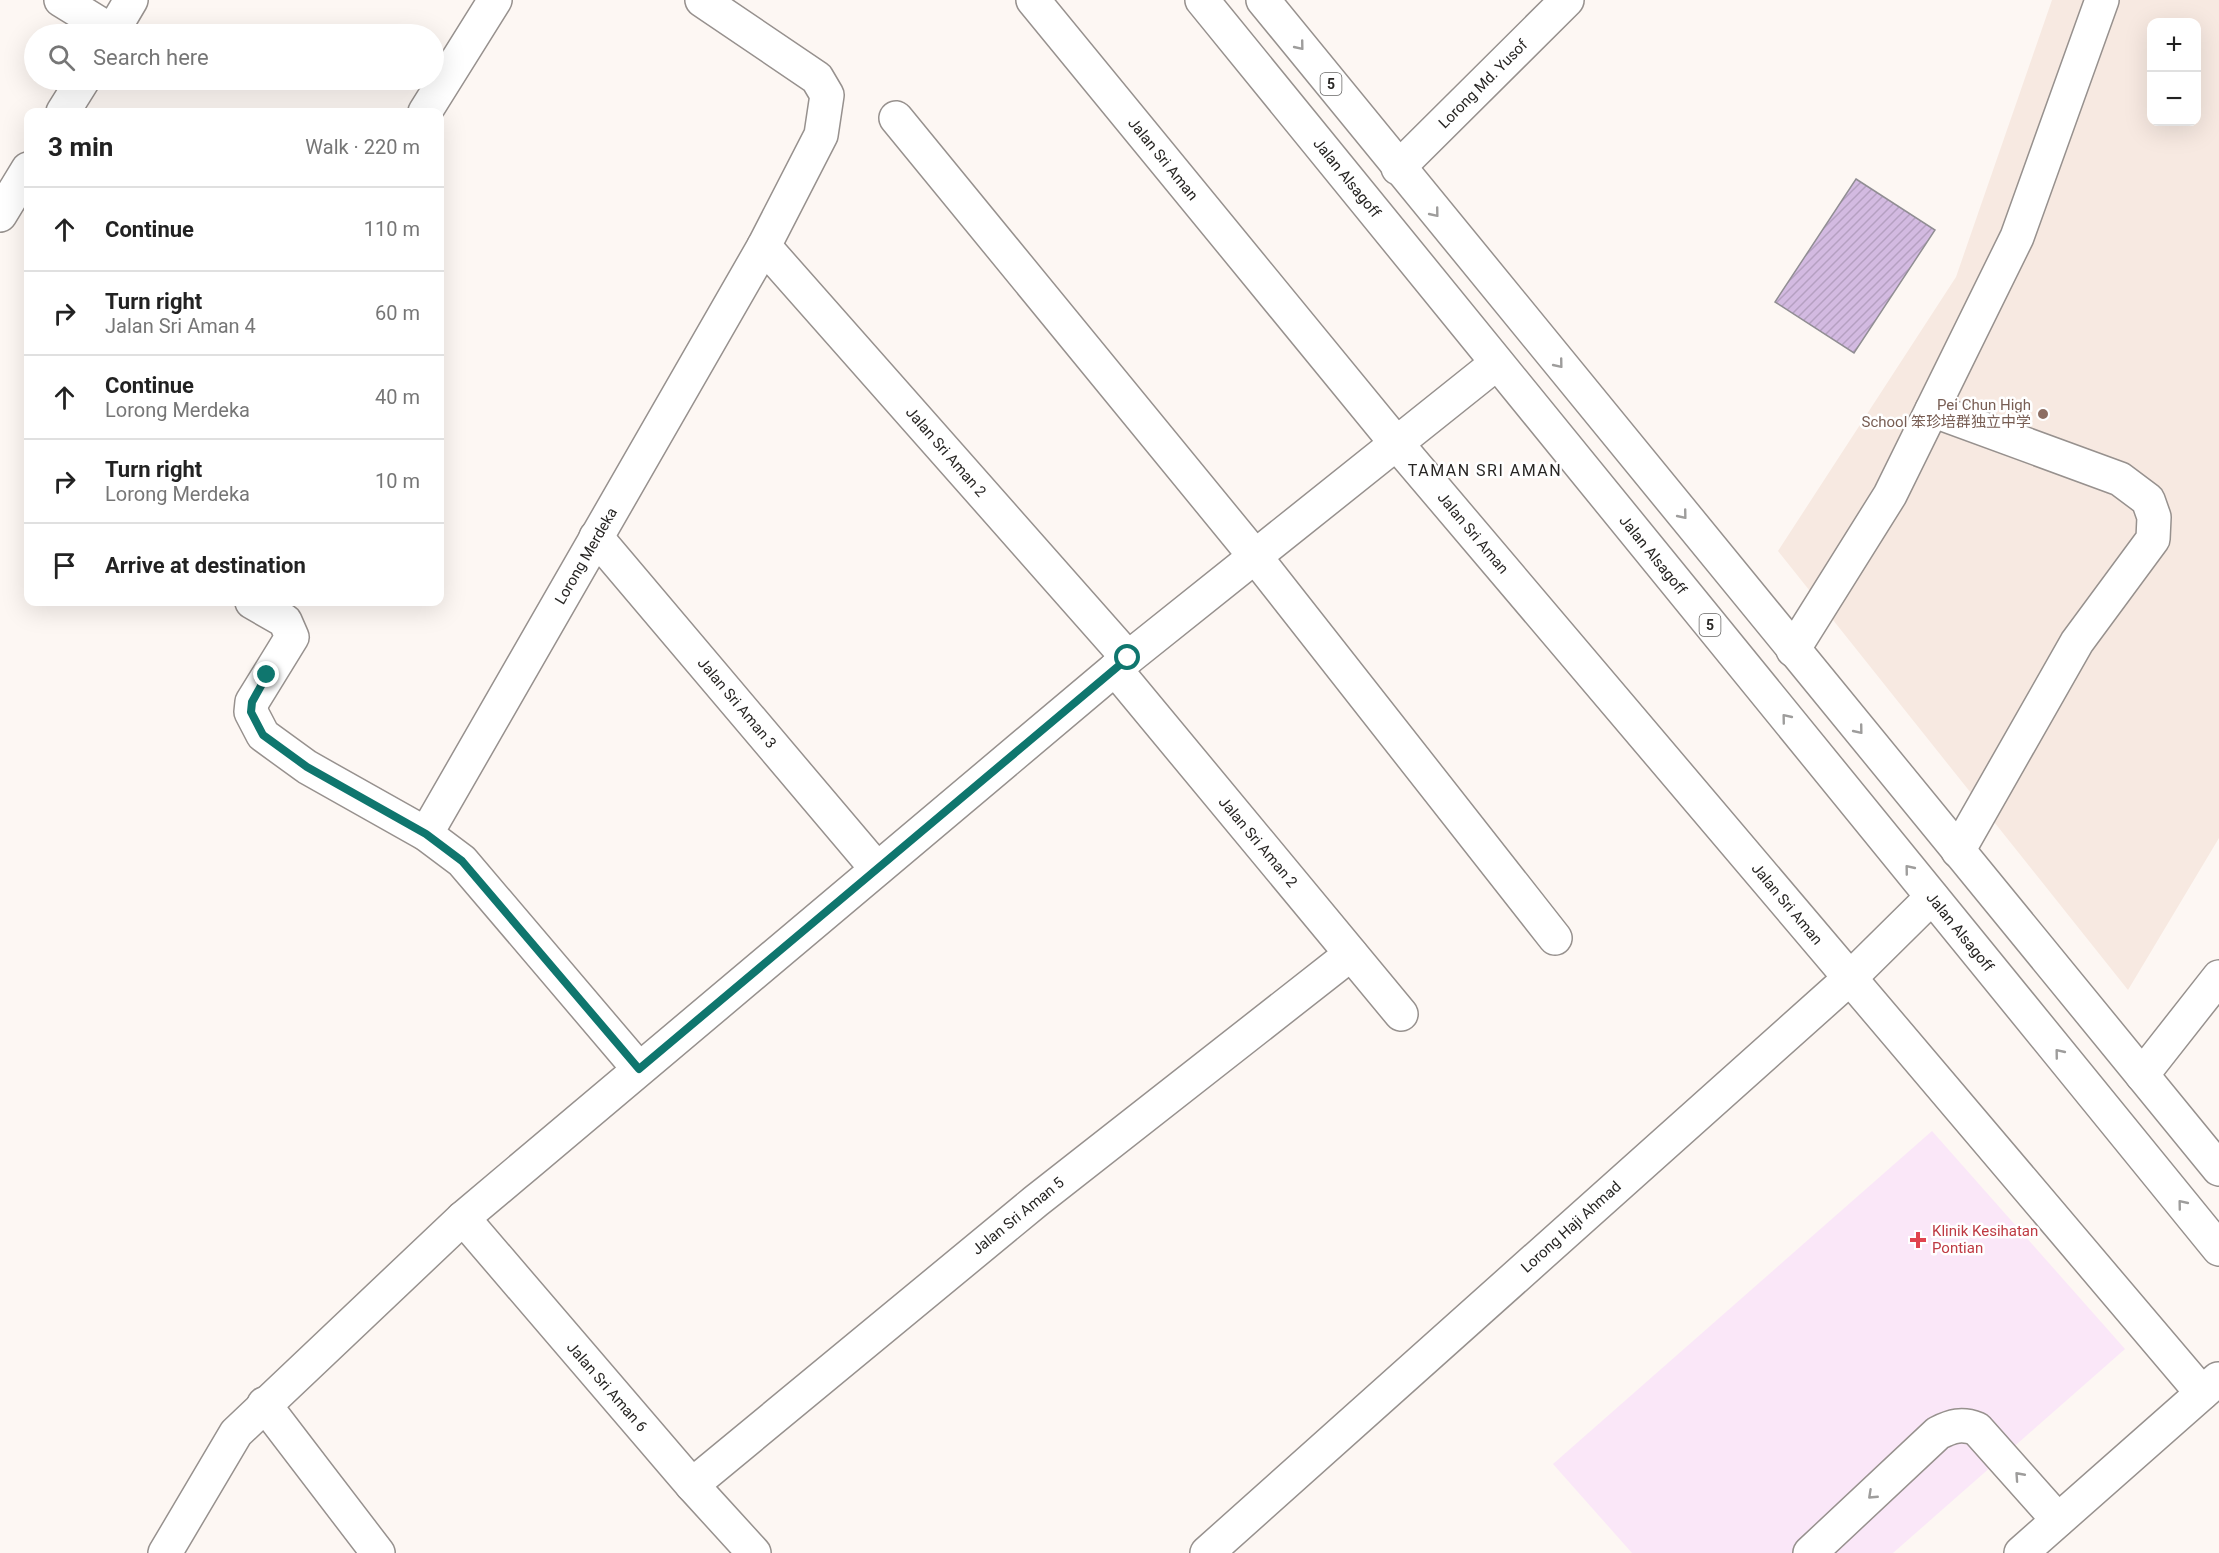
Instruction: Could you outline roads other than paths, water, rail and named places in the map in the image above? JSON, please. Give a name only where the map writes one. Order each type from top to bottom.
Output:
[{"type":"main road","points":[[62,0],[98,24]]},
{"type":"main road","points":[[117,24],[131,0]]},
{"type":"main road","points":[[444,82],[495,0]]},
{"type":"main road","name":"Jalan Sri Aman","points":[[1033,0],[1397,444],[1850,978],[2210,1385]]},
{"type":"main road","name":"Jalan Alsagoff","points":[[1202,0],[2219,1249]]},
{"type":"main road","name":"5","points":[[1263,0],[1398,168],[2219,1169]]},
{"type":"main road","name":"Lorong Md. Yusof","points":[[1398,168],[1567,0]]},
{"type":"main road","points":[[1793,650],[1890,495],[2018,237],[2102,0]]},
{"type":"main road","name":"Lorong Merdeka","points":[[426,834],[765,246],[821,135],[827,95],[818,78],[707,2]]},
{"type":"main road","points":[[66,108],[77,90]]},
{"type":"main road","points":[[428,108],[439,90]]},
{"type":"main road","points":[[896,118],[1254,555],[1555,938]]},
{"type":"main road","points":[[0,215],[24,176]]},
{"type":"main road","name":"Jalan Sri Aman 2","points":[[765,246],[1121,663],[1401,1014]]},
{"type":"main road","points":[[165,1553],[183,1526],[226,1447],[264,1404],[463,1218],[1121,663],[1497,363]]},
{"type":"main road","points":[[1932,410],[2120,479],[2148,500],[2154,517],[2153,539],[2077,642],[1958,851]]},
{"type":"main road","name":"Jalan Sri Aman 3","points":[[596,537],[877,869]]},
{"type":"main road","points":[[259,606],[285,621],[292,637],[252,702],[251,712],[263,735],[307,767],[426,834],[462,861],[639,1069]]},
{"type":"main road","name":"Lorong Haji Ahmad","points":[[1207,1553],[1850,978],[1932,897]]},
{"type":"main road","name":"Jalan Sri Aman 5","points":[[692,1485],[1036,1200],[1351,954]]},
{"type":"main road","points":[[2142,1075],[2219,977]]},
{"type":"main road","name":"Jalan Sri Aman 6","points":[[463,1218],[692,1485],[754,1553]]},
{"type":"main road","points":[[2021,1553],[2210,1385]]},
{"type":"main road","points":[[264,1404],[378,1553]]},
{"type":"main road","points":[[1810,1553],[1938,1433],[1951,1426],[1965,1424],[1977,1429],[2058,1520]]},
{"type":"place","name":"Pei Chun High School 笨珍培群独立中学","points":[[2043,414]]},
{"type":"place","name":"Klinik Kesihatan Pontian","points":[[1918,1240]]},
{"type":"district","name":"TAMAN SRI AMAN","points":[[1485,470]]}]
